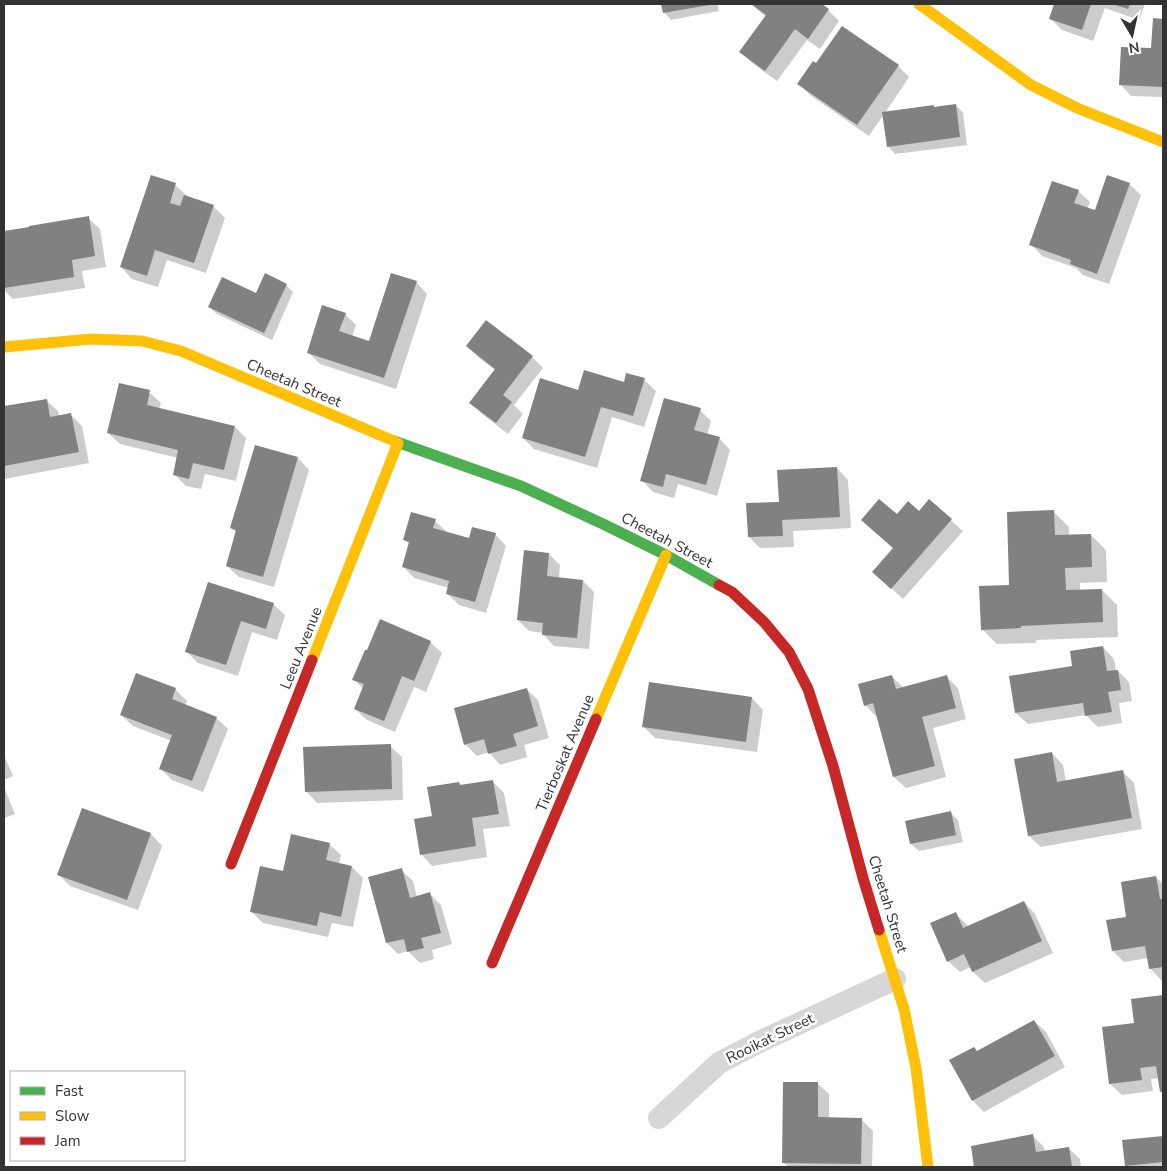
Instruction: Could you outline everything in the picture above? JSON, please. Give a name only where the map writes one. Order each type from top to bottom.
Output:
[{"type":"street","points":[[919,4],[1031,85],[1077,108],[1163,142]]},
{"type":"street","name":"Cheetah Street","points":[[4,347],[91,339],[142,341],[181,351],[398,443],[521,486],[666,555],[732,592],[764,622],[788,652],[808,689],[833,766],[863,878],[904,1009],[916,1068],[928,1167]]},
{"type":"street","name":"Leeu Avenue","points":[[231,864],[398,443]]},
{"type":"street","name":"Tierboskat Avenue","points":[[492,963],[666,555]]},
{"type":"street","name":"Rooikat Street","points":[[659,1118],[720,1063],[758,1042],[895,979]]},
{"type":"building","points":[[661,4],[708,4],[709,5],[663,13]]},
{"type":"building","points":[[751,4],[822,4],[829,9],[808,39],[795,29],[765,71],[739,52],[766,15]]},
{"type":"building","points":[[1054,4],[1091,4],[1082,30],[1049,19]]},
{"type":"building","points":[[1112,4],[1130,4],[1128,9]]},
{"type":"building","points":[[1153,18],[1163,19],[1163,87],[1119,85],[1121,47],[1151,48]]},
{"type":"building","points":[[842,26],[899,65],[857,125],[797,84],[813,61],[816,63]]},
{"type":"building","points":[[956,104],[960,137],[887,147],[882,112]]},
{"type":"building","points":[[151,175],[176,183],[170,203],[180,206],[184,195],[214,205],[194,263],[155,250],[147,276],[120,267]]},
{"type":"building","points":[[1107,175],[1130,183],[1097,274],[1070,264],[1071,260],[1029,245],[1052,181],[1079,190],[1074,203],[1095,210]]},
{"type":"building","points":[[89,216],[95,256],[72,260],[74,277],[4,288],[4,231]]},
{"type":"building","points":[[265,273],[287,284],[264,333],[208,307],[222,277],[256,293]]},
{"type":"building","points":[[391,273],[417,281],[384,378],[307,353],[322,305],[346,313],[339,331],[369,341]]},
{"type":"building","points":[[486,320],[533,356],[503,395],[512,402],[496,423],[469,403],[495,369],[466,346]]},
{"type":"building","points":[[584,370],[624,382],[626,373],[645,378],[633,416],[601,407],[585,457],[522,438],[540,378],[578,390]]},
{"type":"building","points":[[119,383],[150,390],[147,405],[235,426],[224,470],[193,463],[189,479],[173,475],[178,450],[107,433]]},
{"type":"building","points":[[664,398],[701,408],[694,430],[720,437],[706,485],[666,474],[663,487],[640,481]]},
{"type":"building","points":[[47,399],[50,417],[71,413],[79,452],[4,466],[4,406]]},
{"type":"building","points":[[255,445],[298,457],[263,577],[226,566],[236,530],[230,528]]},
{"type":"building","points":[[837,467],[840,517],[782,520],[783,536],[748,537],[746,503],[779,502],[777,470]]},
{"type":"building","points":[[879,499],[897,514],[908,501],[919,511],[929,499],[952,519],[891,589],[872,572],[893,548],[861,520]]},
{"type":"building","points":[[1054,510],[1055,535],[1091,534],[1092,567],[1065,568],[1066,590],[1102,589],[1103,622],[981,630],[979,586],[1009,585],[1007,512]]},
{"type":"building","points":[[411,512],[436,519],[433,528],[469,538],[472,527],[496,533],[475,602],[446,594],[449,581],[402,567],[409,542],[403,540]]},
{"type":"building","points":[[524,550],[549,553],[547,576],[583,580],[577,638],[542,635],[543,623],[517,620]]},
{"type":"building","points":[[208,582],[274,603],[266,629],[241,621],[226,665],[185,652]]},
{"type":"building","points":[[380,619],[431,641],[414,681],[402,676],[384,721],[354,709],[364,684],[352,680]]},
{"type":"building","points":[[1103,646],[1107,671],[1118,670],[1121,690],[1108,692],[1112,712],[1085,716],[1083,703],[1015,713],[1009,676],[1072,666],[1070,651]]},
{"type":"building","points":[[136,673],[176,688],[172,699],[217,717],[192,781],[159,769],[172,735],[120,715]]},
{"type":"building","points":[[892,675],[896,689],[947,675],[956,708],[922,717],[935,766],[893,777],[873,703],[864,706],[858,684]]},
{"type":"building","points":[[649,682],[752,697],[746,742],[642,727]]},
{"type":"building","points":[[527,688],[538,726],[513,734],[517,746],[488,754],[484,739],[464,745],[454,708]]},
{"type":"building","points":[[391,744],[392,789],[305,792],[303,747]]},
{"type":"building","points":[[1052,752],[1057,782],[1123,770],[1132,818],[1028,836],[1014,759]]},
{"type":"building","points":[[493,780],[499,814],[472,818],[476,846],[420,855],[414,819],[432,816],[427,787],[459,782],[460,785]]},
{"type":"building","points":[[82,808],[151,833],[127,900],[57,875]]},
{"type":"building","points":[[951,811],[956,835],[910,844],[905,821]]},
{"type":"building","points":[[291,834],[330,843],[326,860],[352,866],[341,917],[320,912],[317,926],[250,912],[260,866],[283,871]]},
{"type":"building","points":[[402,868],[410,898],[430,892],[441,933],[421,938],[424,948],[407,952],[404,939],[386,943],[368,877]]},
{"type":"building","points":[[1156,876],[1160,899],[1163,899],[1163,967],[1149,969],[1145,946],[1112,951],[1106,920],[1126,917],[1121,882]]},
{"type":"building","points":[[1024,901],[1042,941],[972,972],[964,954],[947,962],[930,923],[956,912],[963,928]]},
{"type":"building","points":[[1163,995],[1163,1091],[1160,1092],[1156,1066],[1140,1068],[1142,1080],[1109,1084],[1102,1027],[1134,1023],[1131,999]]},
{"type":"building","points":[[1034,1020],[1055,1056],[972,1101],[949,1060],[974,1047],[977,1051]]},
{"type":"building","points":[[783,1082],[818,1082],[818,1117],[862,1118],[861,1164],[782,1163]]},
{"type":"building","points":[[1033,1134],[1036,1152],[1069,1147],[1072,1167],[974,1167],[971,1146]]},
{"type":"building","points":[[1163,1136],[1163,1162],[1125,1166],[1122,1140]]},
{"type":"traffic: fast","points":[[394,441],[521,486],[666,555],[719,585]]},
{"type":"traffic: slow","points":[[919,4],[1031,85],[1077,108],[1163,142]]},
{"type":"traffic: slow","points":[[4,347],[91,339],[142,341],[181,351],[394,441]]},
{"type":"traffic: slow","points":[[312,660],[398,443]]},
{"type":"traffic: slow","points":[[596,719],[666,555]]},
{"type":"traffic: slow","points":[[879,930],[904,1009],[916,1068],[928,1167]]},
{"type":"traffic: jam","points":[[719,585],[732,592],[764,622],[789,652],[808,689],[833,766],[879,930]]},
{"type":"traffic: jam","points":[[231,864],[312,660]]},
{"type":"traffic: jam","points":[[492,963],[596,719]]}]
